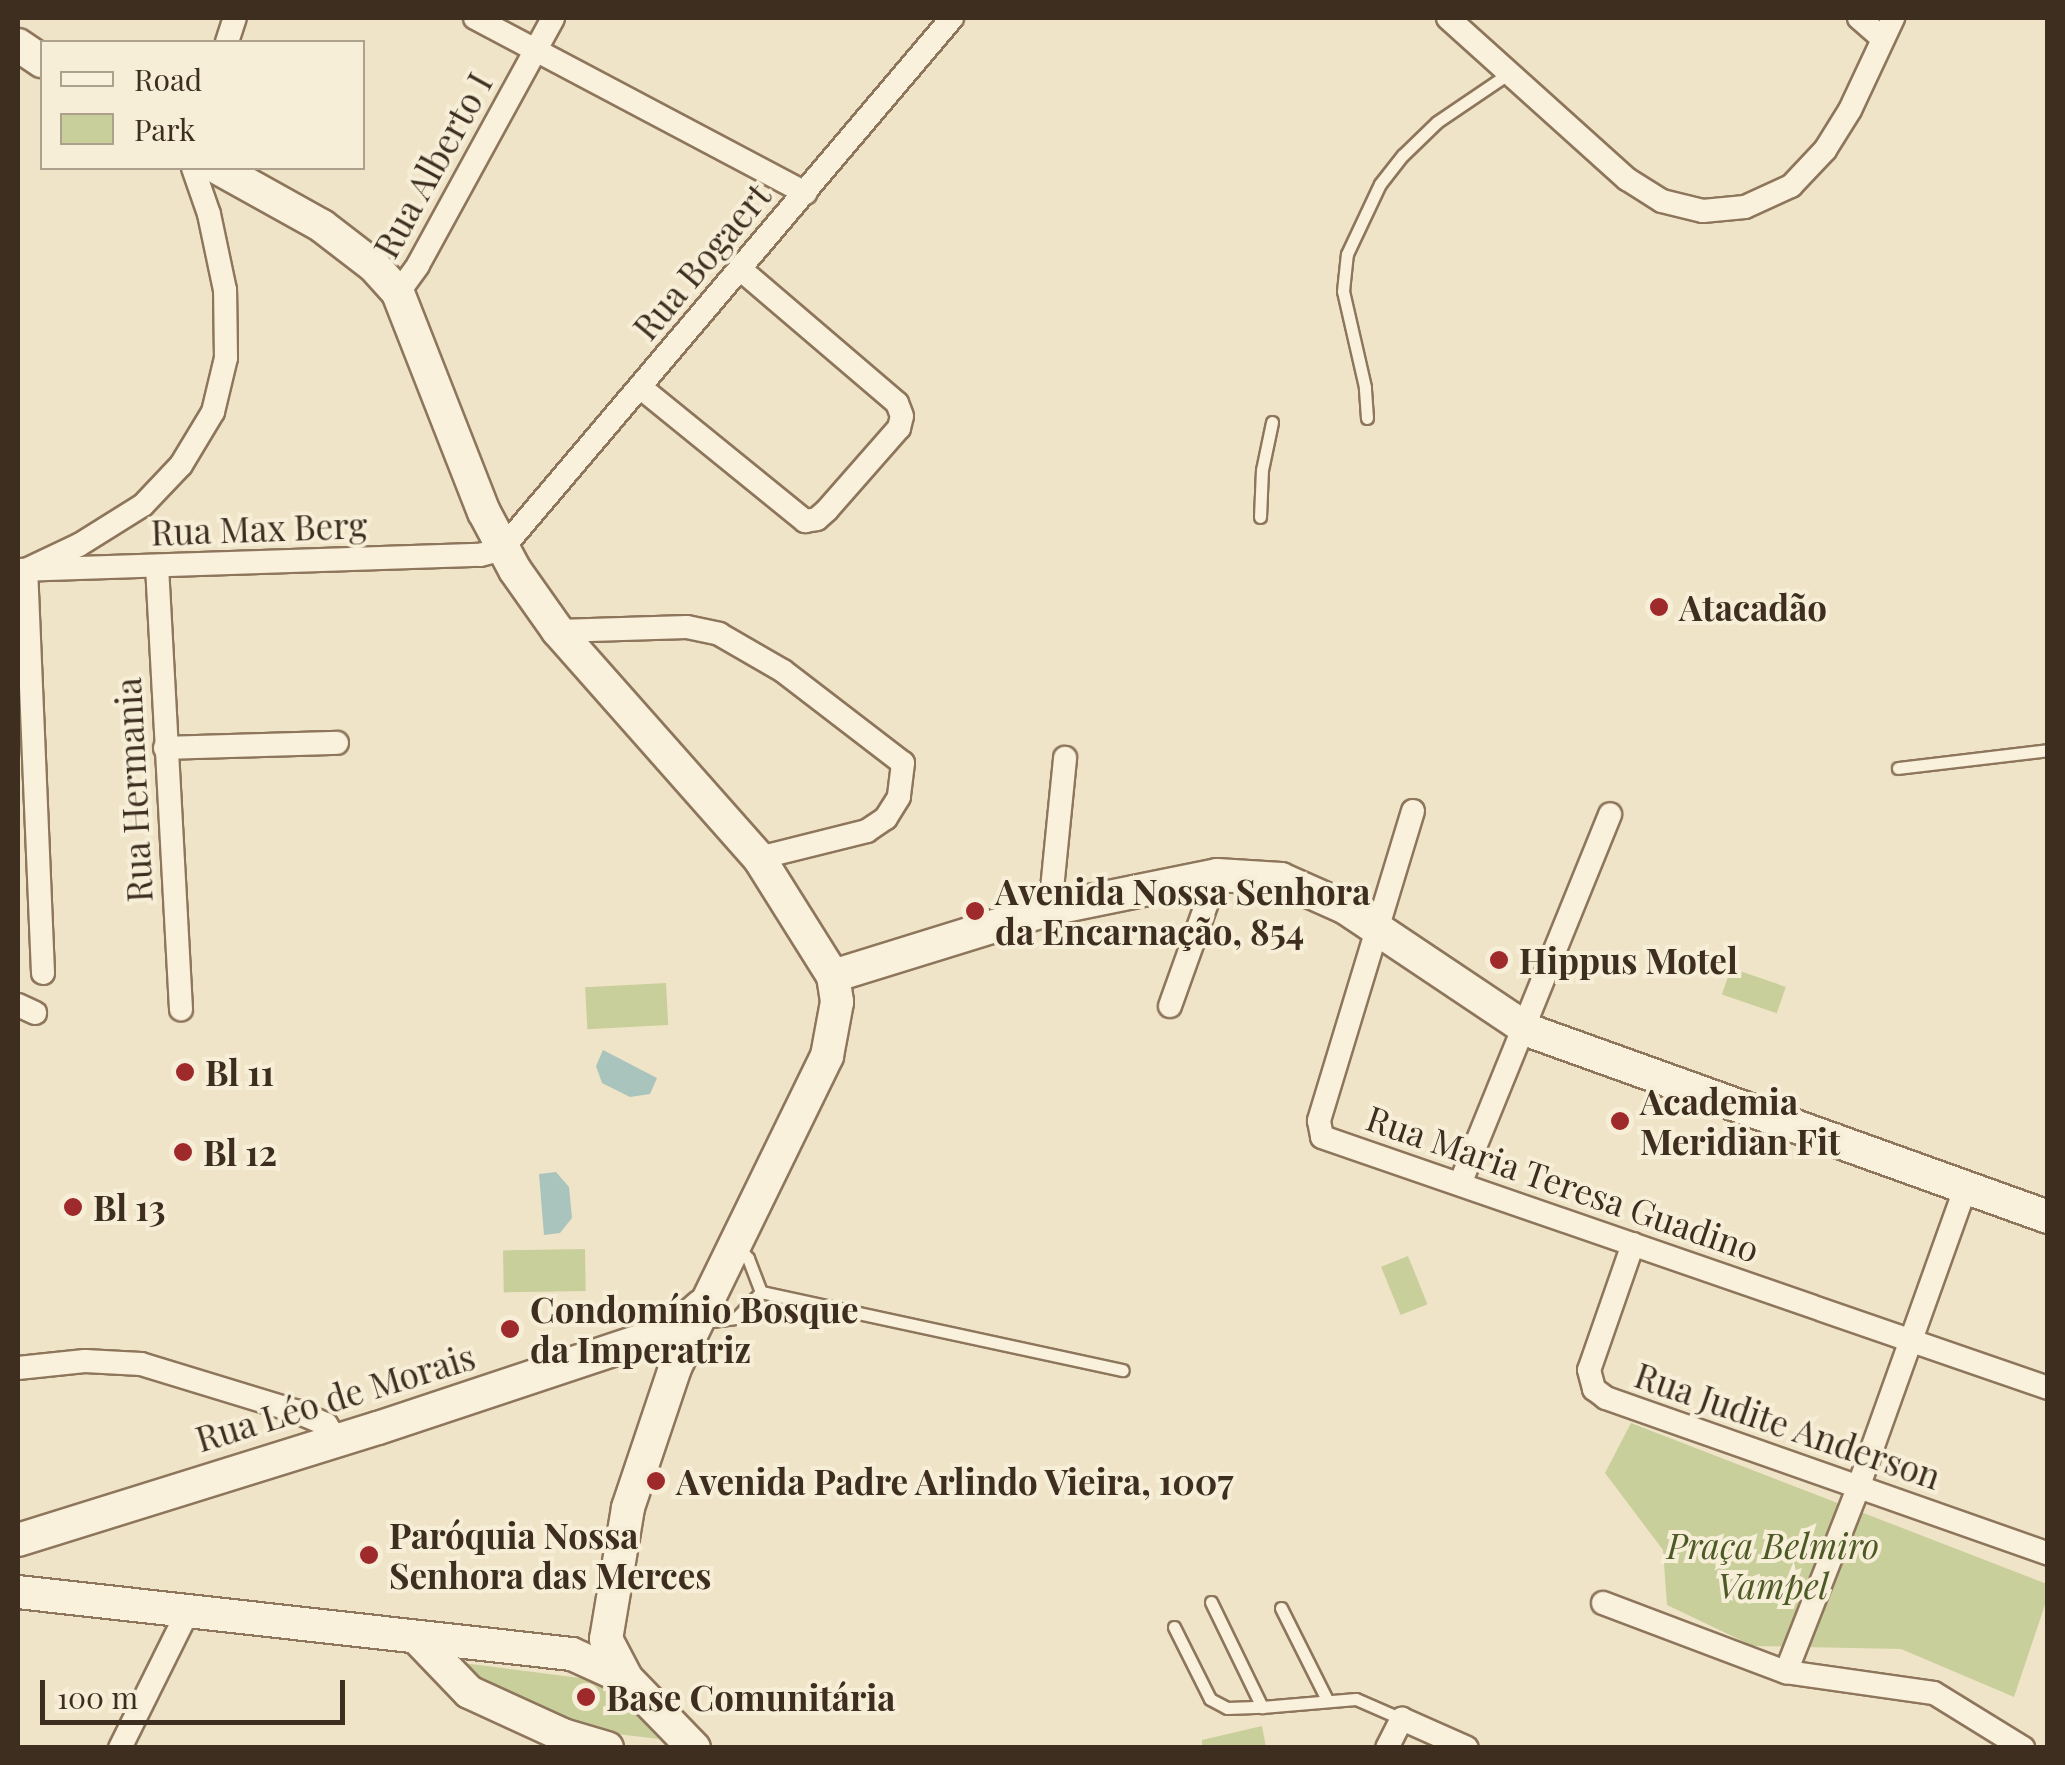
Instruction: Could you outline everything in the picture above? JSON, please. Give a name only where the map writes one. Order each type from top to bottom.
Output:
[{"type":"main road","points":[[18,45],[40,59]]},
{"type":"main road","points":[[222,170],[322,226],[374,266],[398,293],[502,549],[558,631],[759,858],[834,976],[1050,909],[1217,874],[1281,879],[1321,893],[1522,1028],[2048,1217]]},
{"type":"main road","name":"Rua Léo de Morais","points":[[18,1540],[337,1441],[686,1326],[710,1294],[827,1056],[837,1002],[834,976]]},
{"type":"main road","points":[[686,1326],[628,1508],[606,1638],[627,1678],[694,1748]]},
{"type":"main road","points":[[18,1592],[419,1640],[572,1654],[627,1678]]},
{"type":"main road","points":[[572,1654],[606,1638]]},
{"type":"main road","points":[[419,1640],[469,1692],[562,1735],[607,1748]]},
{"type":"street","points":[[475,18],[805,193]]},
{"type":"street","name":"Rua Alberto I","points":[[398,293],[418,265],[554,18]]},
{"type":"street","name":"Rua Bogaert","points":[[502,549],[952,18]]},
{"type":"street","points":[[1448,18],[1627,179],[1662,201],[1703,211],[1745,208],[1792,186],[1825,150],[1850,110],[1887,28],[1859,18]]},
{"type":"street","points":[[43,972],[22,570],[79,546],[143,505],[182,465],[213,412],[226,358],[225,290],[209,214],[193,170]]},
{"type":"street","points":[[640,387],[805,521],[817,519],[828,510],[898,428],[902,416],[896,403],[740,269]]},
{"type":"street","name":"Rua Max Berg","points":[[22,570],[480,556],[502,549]]},
{"type":"street","name":"Rua Hermania","points":[[157,566],[181,1009]]},
{"type":"street","points":[[558,631],[589,626],[686,627],[718,634],[782,671],[903,763],[899,797],[886,818],[866,830],[759,858]]},
{"type":"street","points":[[165,748],[338,743]]},
{"type":"street","points":[[1050,909],[1064,758]]},
{"type":"street","name":"Rua Maria Teresa Guadino","points":[[1413,812],[1374,926],[1319,1134],[2048,1388]]},
{"type":"street","points":[[1460,1184],[1610,814]]},
{"type":"street","points":[[1170,1006],[1217,874]]},
{"type":"street","points":[[1786,1672],[1858,1488],[1965,1189]]},
{"type":"street","name":"Rua Judite Anderson","points":[[1633,1244],[1589,1370],[1594,1389],[1616,1403],[2048,1554]]},
{"type":"street","points":[[18,1368],[85,1362],[141,1364],[295,1411],[326,1424],[337,1441]]},
{"type":"street","points":[[1603,1603],[1786,1672],[1934,1692],[2023,1748]]},
{"type":"street","points":[[120,1748],[188,1611]]},
{"type":"street","points":[[1387,1748],[1402,1719],[1467,1748]]},
{"type":"lane","points":[[1366,418],[1365,387],[1343,291],[1347,254],[1380,184],[1403,155],[1437,122],[1508,74]]},
{"type":"lane","points":[[1260,517],[1262,470],[1272,422]]},
{"type":"lane","points":[[1898,768],[2048,750]]},
{"type":"lane","points":[[734,1245],[748,1258],[761,1292]]},
{"type":"lane","points":[[686,1326],[736,1318],[747,1311],[761,1292]]},
{"type":"lane","points":[[761,1292],[1124,1370]]},
{"type":"lane","points":[[1211,1602],[1262,1707]]},
{"type":"lane","points":[[1281,1608],[1326,1698]]},
{"type":"lane","points":[[1174,1627],[1210,1699],[1227,1708],[1326,1698],[1356,1699],[1402,1719]]},
{"type":"green space","points":[[1731,968],[1786,987],[1777,1013],[1722,994]]},
{"type":"green space","points":[[666,983],[668,1025],[587,1029],[585,987]]},
{"type":"green space","points":[[585,1249],[586,1291],[504,1292],[503,1250]]},
{"type":"green space","points":[[1408,1256],[1427,1304],[1401,1315],[1381,1267]]},
{"type":"green space","name":"Praça Belmiro Vampel","points":[[1631,1423],[2047,1584],[2047,1599],[2014,1697],[1901,1649],[1753,1646],[1667,1605],[1663,1550],[1605,1473]]},
{"type":"green space","points":[[455,1662],[596,1680],[610,1688],[659,1739],[592,1731],[488,1684],[455,1667]]},
{"type":"green space","points":[[1262,1726],[1266,1747],[1202,1747],[1202,1740]]},
{"type":"water","points":[[603,1050],[657,1078],[650,1094],[630,1097],[602,1083],[596,1066]]},
{"type":"water","points":[[556,1172],[569,1187],[572,1218],[560,1233],[544,1235],[539,1174]]},
{"type":"place","name":"Atacadão","points":[[1659,607]]},
{"type":"place","name":"Avenida Nossa Senhora da Encarnação, 854","points":[[975,911]]},
{"type":"place","name":"Hippus Motel","points":[[1499,960]]},
{"type":"place","name":"Bl 11","points":[[185,1072]]},
{"type":"place","name":"Academia Meridian Fit","points":[[1620,1121]]},
{"type":"place","name":"Bl 12","points":[[183,1152]]},
{"type":"place","name":"Bl 13","points":[[73,1207]]},
{"type":"place","name":"Condomínio Bosque da Imperatriz","points":[[510,1329]]},
{"type":"place","name":"Avenida Padre Arlindo Vieira, 1007","points":[[656,1481]]},
{"type":"place","name":"Paróquia Nossa Senhora das Merces","points":[[369,1555]]},
{"type":"place","name":"Base Comunitária","points":[[586,1697]]}]
